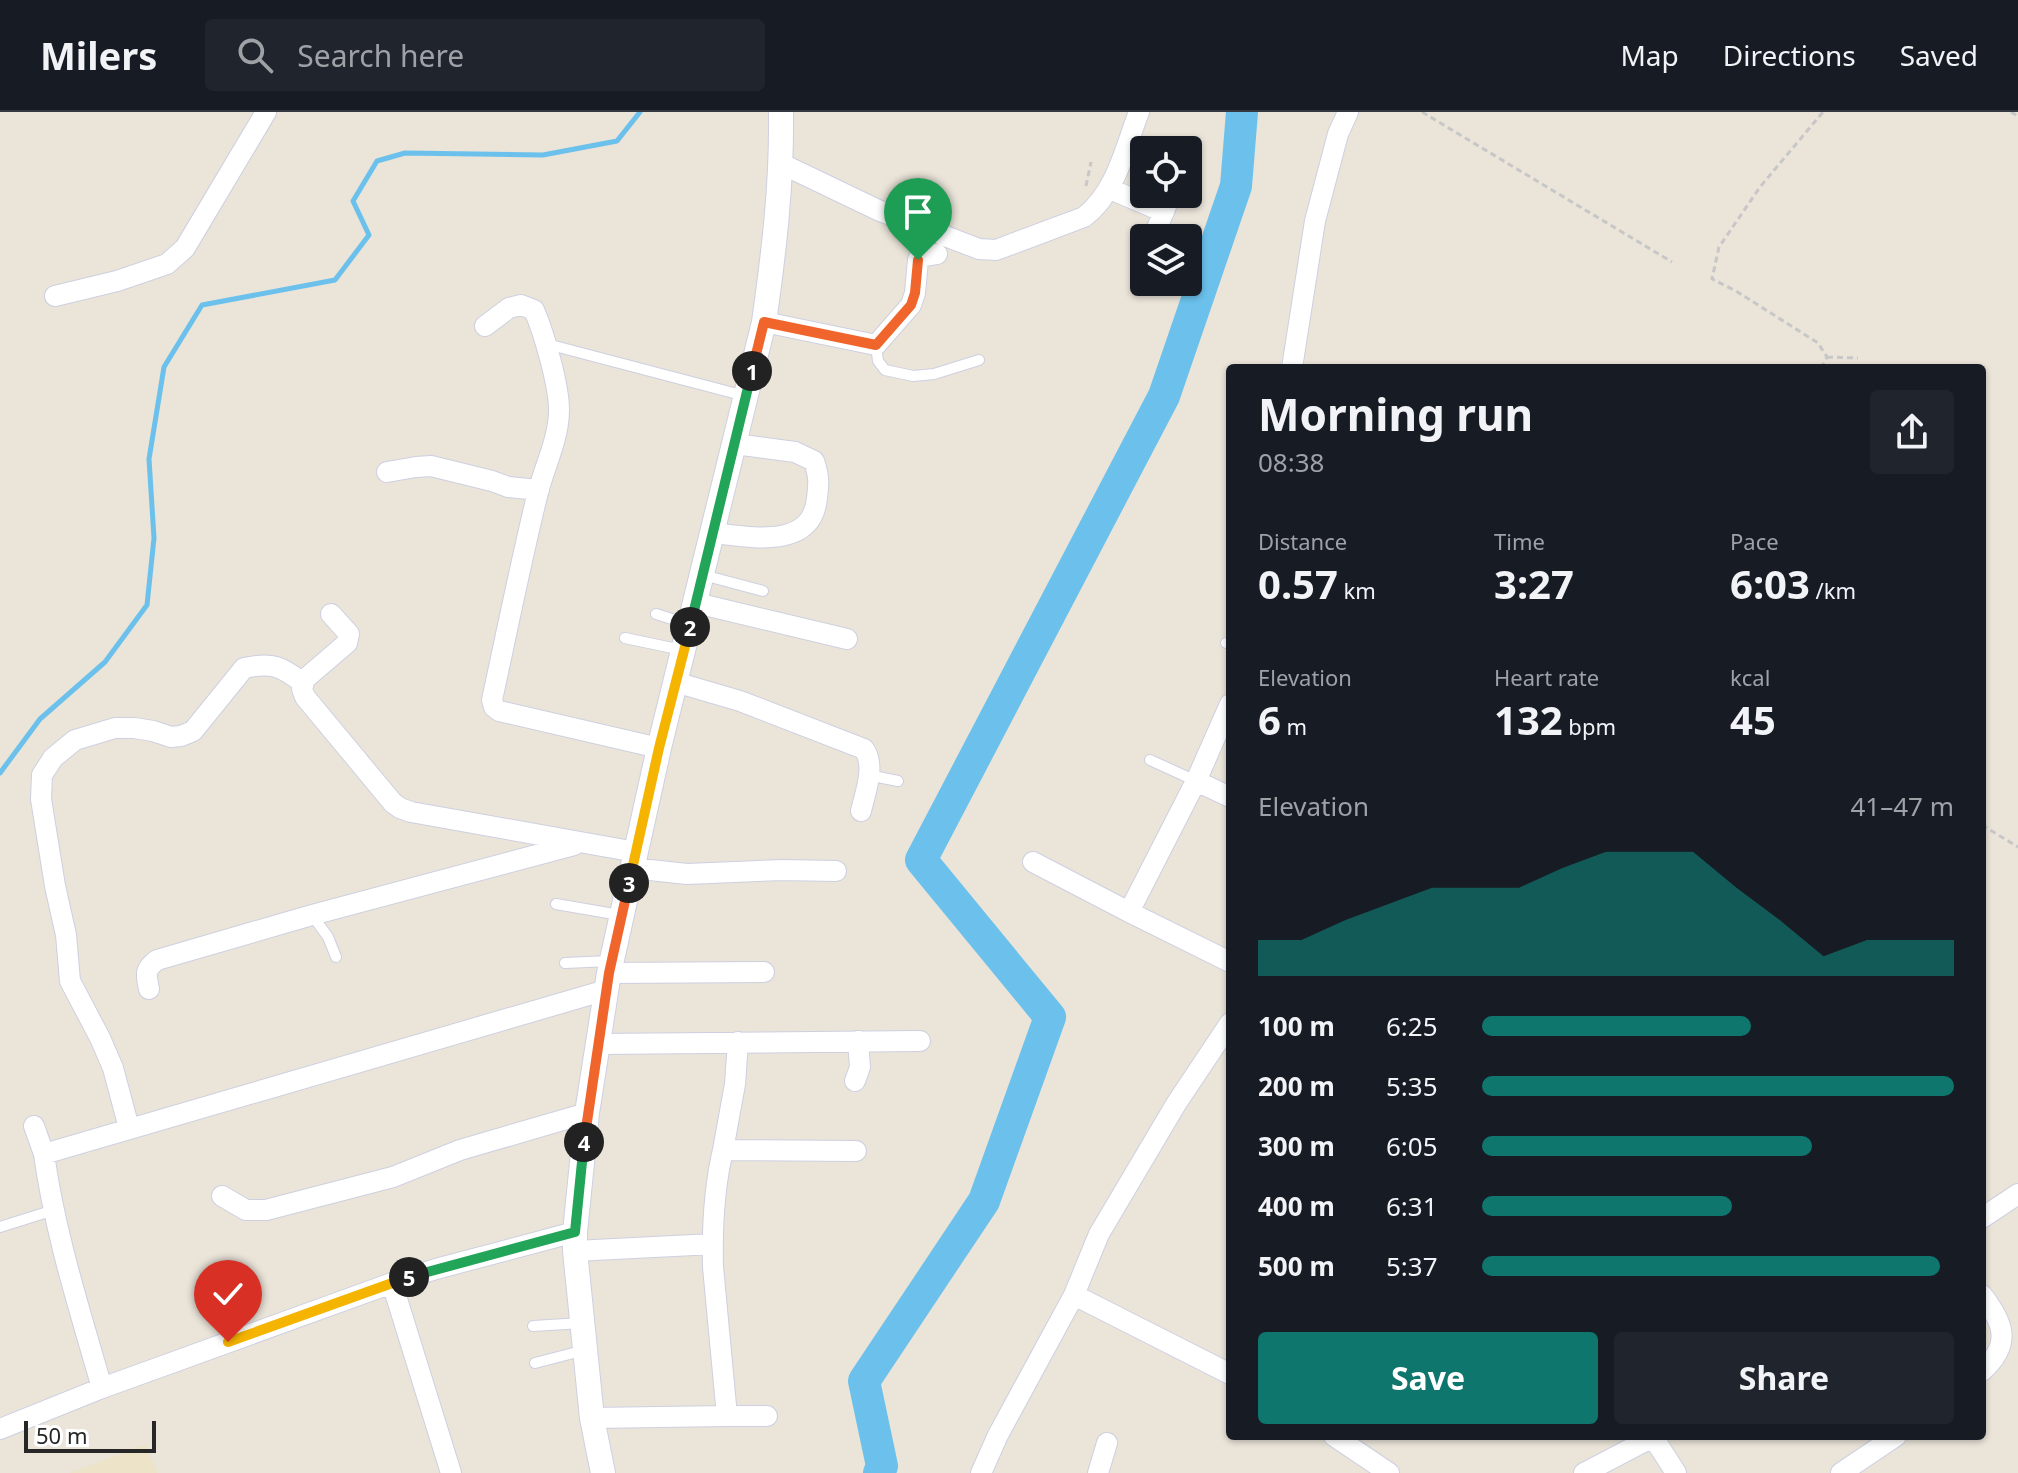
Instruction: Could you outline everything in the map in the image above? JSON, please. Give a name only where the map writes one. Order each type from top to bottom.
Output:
[{"type":"street","points":[[55,296],[117,281],[167,264],[185,248],[266,112]]},
{"type":"street","points":[[603,1473],[592,1418],[575,1242],[587,1113],[609,974],[659,748],[764,322],[782,164],[781,112]]},
{"type":"street","points":[[782,164],[880,211],[979,249],[996,250],[1084,217],[1097,208],[1110,189],[1139,112]]},
{"type":"street","points":[[1293,364],[1315,221],[1338,134],[1348,112]]},
{"type":"street","points":[[1110,189],[1130,194]]},
{"type":"street","points":[[764,322],[876,345],[911,305],[918,260],[937,254]]},
{"type":"street","points":[[485,326],[509,308],[521,305],[534,310],[557,389],[559,411],[492,700],[494,707],[499,711],[659,748]]},
{"type":"street","points":[[713,533],[780,537],[804,528],[816,512],[820,477],[814,461],[795,452],[735,444]]},
{"type":"street","points":[[387,472],[431,466],[508,487],[539,490]]},
{"type":"street","points":[[331,614],[349,638],[305,679],[302,689],[305,697],[400,808],[582,843],[687,874],[836,871]]},
{"type":"street","points":[[693,614],[847,639]]},
{"type":"street","points":[[129,1128],[113,1068],[70,981],[66,935],[41,799],[42,775],[53,758],[75,740],[115,728],[153,731],[171,737],[193,731],[244,668],[268,665],[285,669],[303,683]]},
{"type":"street","points":[[675,682],[740,701],[864,749],[869,756],[861,811]]},
{"type":"street","points":[[1129,912],[1196,781],[1226,713]]},
{"type":"street","points":[[1196,781],[1226,795]]},
{"type":"street","points":[[149,989],[148,967],[157,960],[582,843]]},
{"type":"street","points":[[1033,862],[1226,960]]},
{"type":"street","points":[[44,1154],[609,974],[764,972]]},
{"type":"street","points":[[981,1473],[998,1435],[1074,1295],[1099,1234],[1176,1104],[1226,1029]]},
{"type":"street","points":[[855,1081],[860,1067],[858,1041]]},
{"type":"street","points":[[598,1044],[920,1041]]},
{"type":"street","points":[[727,1416],[713,1244],[719,1169],[731,1116],[738,1042]]},
{"type":"street","points":[[222,1196],[246,1210],[266,1210],[393,1177],[460,1150],[587,1113]]},
{"type":"street","points":[[34,1126],[44,1154],[54,1210],[102,1388]]},
{"type":"street","points":[[723,1150],[856,1151]]},
{"type":"street","points":[[1986,1215],[2018,1194]]},
{"type":"street","points":[[0,1429],[102,1388],[436,1269],[575,1242],[713,1244]]},
{"type":"street","points":[[392,1283],[451,1473]]},
{"type":"street","points":[[1074,1295],[1226,1372]]},
{"type":"street","points":[[1986,1300],[1997,1314],[2002,1332],[2000,1351],[1986,1367]]},
{"type":"street","points":[[592,1418],[767,1416]]},
{"type":"street","points":[[1340,1440],[1389,1473]]},
{"type":"street","points":[[1584,1473],[1648,1440]]},
{"type":"street","points":[[1656,1440],[1676,1473]]},
{"type":"street","points":[[1841,1473],[1890,1440]]},
{"type":"street","points":[[1098,1473],[1107,1443]]},
{"type":"lane","points":[[545,344],[746,397]]},
{"type":"lane","points":[[876,345],[878,361],[885,370],[913,376],[934,374],[979,360]]},
{"type":"lane","points":[[703,575],[763,591]]},
{"type":"lane","points":[[656,614],[693,614]]},
{"type":"lane","points":[[625,638],[684,650]]},
{"type":"lane","points":[[1150,760],[1196,781]]},
{"type":"lane","points":[[868,775],[898,781]]},
{"type":"lane","points":[[556,904],[622,915]]},
{"type":"lane","points":[[312,915],[328,937],[336,957]]},
{"type":"lane","points":[[565,963],[609,974]]},
{"type":"lane","points":[[0,1227],[54,1210]]},
{"type":"lane","points":[[533,1326],[582,1323]]},
{"type":"lane","points":[[535,1363],[585,1350]]},
{"type":"path","points":[[1422,112],[1672,262]]},
{"type":"path","points":[[1823,112],[1760,187],[1719,247],[1712,279],[1818,343],[1827,357]]},
{"type":"path","points":[[2011,112],[2018,116]]},
{"type":"path","points":[[1827,357],[1858,358]]},
{"type":"path","points":[[1823,364],[1827,357]]},
{"type":"path","points":[[1986,827],[2018,847]]},
{"type":"shaded area","points":[[145,1444],[158,1473],[70,1473]]},
{"type":"waterway","points":[[0,773],[40,719],[105,662],[147,605],[154,538],[149,459],[164,367],[202,305],[335,280],[369,235],[353,201],[377,161],[405,153],[543,155],[617,141],[640,112]]},
{"type":"waterway","points":[[879,1473],[882,1466],[864,1381],[984,1201],[1050,1017],[921,860],[1164,396],[1236,186],[1242,112]]},
{"type":"route","points":[[228,1342],[436,1269],[575,1232],[587,1113],[609,973],[659,748],[764,322],[876,345],[911,305],[918,260]]}]
